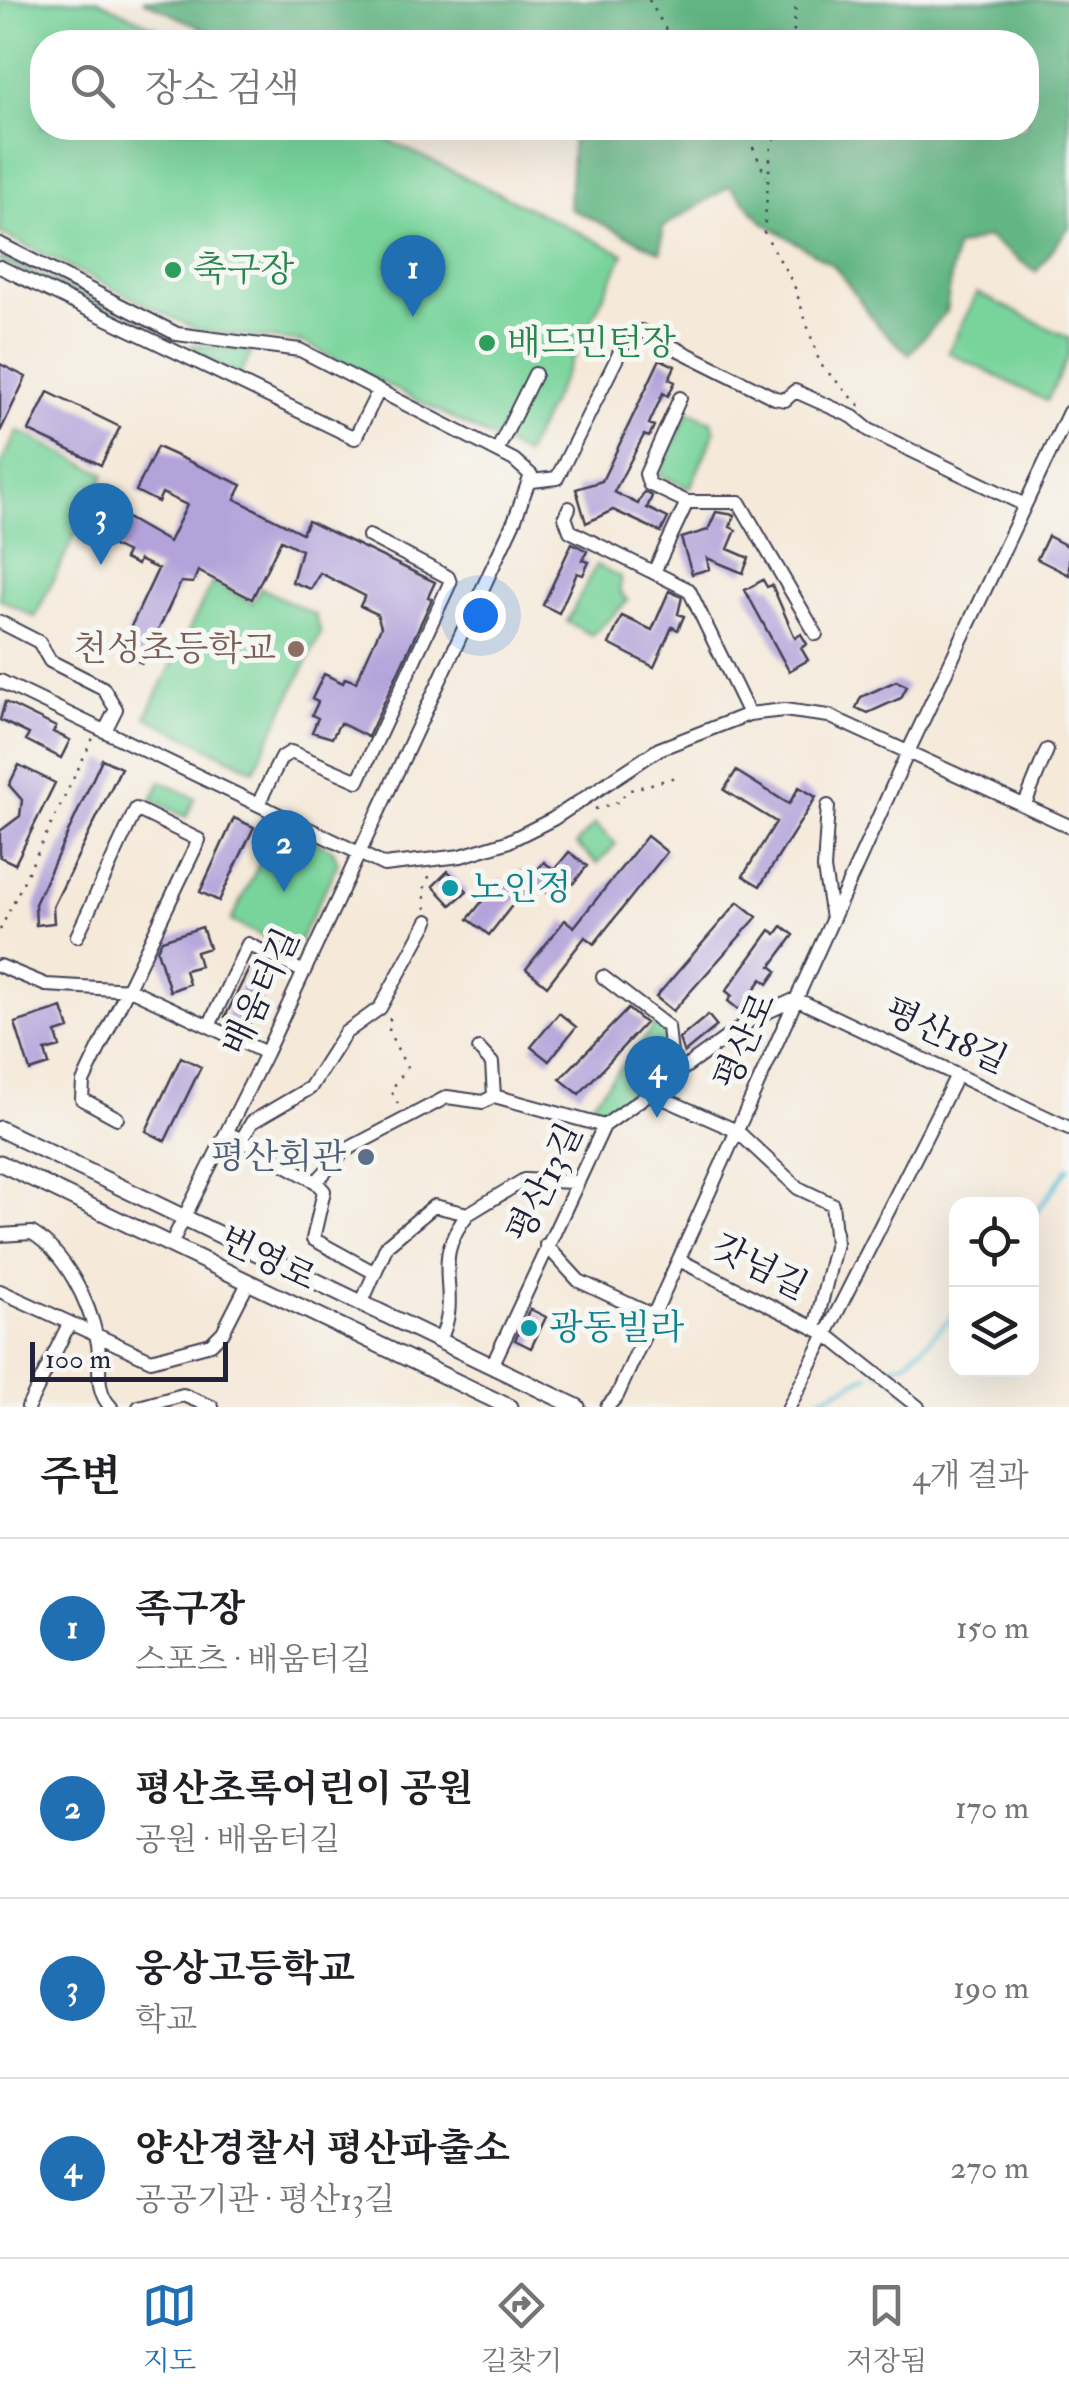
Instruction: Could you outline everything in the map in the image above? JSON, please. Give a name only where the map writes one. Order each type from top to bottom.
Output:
[{"type":"main road","points":[[0,1129],[576,1407]]},
{"type":"main road","name":"번영로","points":[[0,1164],[171,1244],[478,1399],[510,1407]]},
{"type":"main road","points":[[478,1399],[504,1397],[510,1391],[510,1381],[497,1368]]},
{"type":"street","points":[[0,244],[177,334],[300,350],[496,451],[526,468],[532,481],[557,478],[626,340],[631,332],[641,331],[775,398],[785,400],[794,391],[1025,504]]},
{"type":"street","points":[[0,267],[355,438],[378,390]]},
{"type":"street","points":[[170,348],[177,334]]},
{"type":"street","points":[[496,451],[535,374]]},
{"type":"street","points":[[680,398],[646,480],[687,502],[739,502],[816,634]]},
{"type":"street","name":"평산로","points":[[607,1407],[617,1396],[908,752],[1069,412]]},
{"type":"street","name":"배움터길","points":[[171,1244],[266,1053],[532,481]]},
{"type":"street","points":[[654,572],[687,502]]},
{"type":"street","points":[[569,508],[565,518],[570,531],[689,590],[749,714]]},
{"type":"street","points":[[258,804],[280,758],[292,752],[358,781],[450,583],[448,577],[369,536]]},
{"type":"street","points":[[701,611],[715,606]]},
{"type":"street","points":[[0,622],[38,641],[50,661],[106,691],[116,709],[102,729]]},
{"type":"street","points":[[0,681],[384,864],[417,864],[507,842],[579,804],[659,749],[749,714],[784,710],[829,716],[1069,826]]},
{"type":"street","points":[[1025,804],[1047,750]]},
{"type":"street","points":[[828,806],[824,869],[832,920]]},
{"type":"street","points":[[77,936],[136,809],[199,840],[81,1092],[87,1103],[117,1118]]},
{"type":"street","points":[[242,1139],[252,1122],[310,1088],[345,1033],[380,1008],[428,921]]},
{"type":"street","points":[[209,1026],[248,944],[304,972]]},
{"type":"street","points":[[126,952],[141,959]]},
{"type":"street","points":[[0,966],[46,985],[126,990],[266,1053]]},
{"type":"street","points":[[603,977],[668,1027],[672,1073]]},
{"type":"street","name":"평산13길","points":[[497,1368],[546,1245],[604,1126],[672,1073],[752,1019],[796,1000]]},
{"type":"street","name":"평산18길","points":[[796,1000],[1069,1128]]},
{"type":"street","points":[[479,1049],[492,1063],[494,1096]]},
{"type":"street","points":[[790,1404],[820,1331],[957,1075]]},
{"type":"street","points":[[649,1092],[737,1130]]},
{"type":"street","points":[[316,1182],[344,1151],[448,1097],[483,1102],[494,1096],[604,1126]]},
{"type":"street","name":"갓넘길","points":[[737,1130],[798,1188],[832,1204],[836,1242],[820,1331]]},
{"type":"street","points":[[226,1132],[316,1182],[324,1191],[313,1238],[375,1274]]},
{"type":"street","points":[[440,1340],[450,1320],[444,1268],[451,1234],[468,1214],[524,1180],[575,1182]]},
{"type":"street","points":[[362,1302],[387,1245],[434,1206],[468,1214]]},
{"type":"street","points":[[0,1235],[32,1234],[61,1255],[97,1338],[100,1388],[111,1407]]},
{"type":"street","points":[[546,1245],[579,1281],[652,1315]]},
{"type":"street","name":"갓넘길","points":[[679,1260],[820,1331],[918,1407]]},
{"type":"street","points":[[0,1291],[151,1360],[203,1349],[223,1332],[248,1283]]},
{"type":"street","points":[[28,1407],[69,1324]]},
{"type":"street","points":[[139,1407],[184,1395],[212,1407]]},
{"type":"path","points":[[649,0],[666,30]]},
{"type":"path","points":[[794,30],[796,0]]},
{"type":"path","points":[[749,140],[767,180]]},
{"type":"path","points":[[775,140],[767,180],[764,232],[794,285],[820,364],[868,415]]},
{"type":"path","points":[[0,930],[102,729]]},
{"type":"path","points":[[619,802],[627,791],[679,776]]},
{"type":"path","points":[[428,921],[424,889],[432,870]]},
{"type":"path","points":[[380,1008],[392,1020],[389,1032],[407,1068],[390,1090],[407,1121]]},
{"type":"green space","points":[[0,0],[98,0],[161,30],[30,30],[30,140],[388,140],[624,254],[525,455],[302,342],[200,331],[0,233]]},
{"type":"green space","points":[[143,0],[1069,0],[1069,227],[1036,272],[987,237],[955,248],[946,312],[909,354],[879,327],[835,267],[763,222],[730,186],[663,227],[661,252],[569,208],[572,140],[1039,140],[1039,30],[205,30]]},
{"type":"green space","points":[[0,256],[149,326],[149,329],[0,262]]},
{"type":"green space","points":[[977,293],[1069,338],[1069,355],[1047,401],[948,352]]},
{"type":"green space","points":[[192,345],[252,351],[240,375],[193,352]]},
{"type":"green space","points":[[688,411],[711,421],[715,431],[690,488],[659,475]]},
{"type":"green space","points":[[18,431],[105,474],[35,617],[0,599],[0,466]]},
{"type":"green space","points":[[596,565],[620,577],[620,592],[628,601],[592,635],[567,622]]},
{"type":"green space","points":[[212,583],[253,603],[261,588],[315,615],[321,633],[254,770],[146,717]]},
{"type":"green space","points":[[161,781],[195,798],[186,817],[152,800]]},
{"type":"green space","points":[[279,823],[333,850],[338,863],[294,952],[231,921]]},
{"type":"green space","points":[[595,824],[616,844],[597,864],[576,844]]},
{"type":"green space","points":[[658,1021],[667,1029],[664,1068],[603,1116],[587,1109]]},
{"type":"building","points":[[660,359],[675,366],[669,379],[675,382],[668,396],[663,393],[649,424],[654,426],[649,437],[644,435],[614,492],[638,504],[644,492],[652,496],[647,508],[668,518],[661,532],[613,510],[586,523],[576,489],[602,481]]},
{"type":"building","points":[[0,364],[26,377],[0,432]]},
{"type":"building","points":[[48,392],[120,427],[101,465],[29,431]]},
{"type":"building","points":[[157,447],[242,485],[235,499],[302,533],[308,521],[435,582],[428,597],[432,599],[368,737],[340,723],[332,738],[312,732],[318,718],[312,715],[318,702],[312,699],[324,674],[343,683],[345,678],[356,682],[381,627],[377,614],[360,606],[365,596],[320,573],[311,589],[292,582],[301,550],[281,540],[252,599],[198,571],[193,583],[181,582],[154,639],[159,641],[152,656],[146,653],[142,663],[119,652],[158,569],[139,560],[137,565],[124,559],[127,553],[109,544],[125,517],[169,542],[187,505],[162,493],[158,502],[136,491]]},
{"type":"building","points":[[716,512],[735,515],[730,527],[736,530],[728,549],[749,558],[743,573],[707,558],[709,569],[692,574],[681,538],[708,530]]},
{"type":"building","points":[[1048,536],[1069,547],[1069,575],[1037,559]]},
{"type":"building","points":[[572,543],[587,551],[583,560],[589,562],[583,575],[577,573],[559,613],[543,605]]},
{"type":"building","points":[[763,580],[767,587],[772,585],[795,638],[801,634],[807,644],[801,648],[808,660],[789,671],[745,590]]},
{"type":"building","points":[[669,591],[682,597],[678,614],[684,616],[678,630],[672,627],[654,667],[609,644],[622,616],[652,630]]},
{"type":"building","points":[[896,681],[907,686],[901,698],[868,713],[856,708],[861,697]]},
{"type":"building","points":[[5,702],[56,727],[53,732],[70,740],[61,758],[26,740],[29,734],[0,720]]},
{"type":"building","points":[[102,759],[121,768],[53,907],[54,923],[36,925],[35,904]]},
{"type":"building","points":[[19,765],[55,783],[15,864],[0,857],[0,831],[20,816],[22,800],[9,785]]},
{"type":"building","points":[[736,771],[789,804],[799,787],[816,797],[760,886],[743,876],[776,822],[724,790]]},
{"type":"building","points":[[234,818],[254,827],[219,901],[200,892]]},
{"type":"building","points":[[647,836],[667,852],[594,944],[585,937],[547,986],[526,969],[565,920],[574,927]]},
{"type":"building","points":[[569,852],[587,866],[573,884],[564,876],[549,894],[539,886],[526,903],[518,898],[489,935],[468,919],[500,879],[509,886],[521,870],[531,878],[544,862],[554,870]]},
{"type":"building","name":"노인정","points":[[448,871],[467,891],[451,905],[433,886]]},
{"type":"building","points":[[738,902],[757,917],[673,1011],[656,997]]},
{"type":"building","points":[[782,926],[794,935],[771,966],[777,971],[768,984],[762,979],[739,1010],[728,1001],[732,996],[726,991],[770,930],[776,934]]},
{"type":"building","points":[[202,927],[209,948],[196,952],[200,966],[185,970],[189,984],[170,991],[157,950],[162,940]]},
{"type":"building","points":[[250,967],[272,977],[247,1028],[225,1017]]},
{"type":"building","points":[[62,1008],[69,1029],[56,1033],[60,1047],[45,1051],[49,1065],[30,1071],[15,1023]]},
{"type":"building","points":[[628,1009],[645,1023],[579,1094],[560,1079]]},
{"type":"building","points":[[559,1013],[576,1027],[549,1061],[531,1047]]},
{"type":"building","points":[[708,1015],[717,1026],[684,1053],[679,1039]]},
{"type":"building","points":[[181,1057],[201,1067],[165,1141],[146,1131]]},
{"type":"building","name":"광동빌라","points":[[530,1309],[546,1317],[531,1348],[515,1340]]},
{"type":"waterway","points":[[1039,1208],[1069,1167]]},
{"type":"waterway","points":[[878,1372],[908,1361],[949,1320]]},
{"type":"waterway","points":[[803,1407],[869,1375]]},
{"type":"place","name":"축구장","points":[[173,270]]},
{"type":"place","name":"족구장","points":[[413,317]]},
{"type":"place","name":"배드민턴장","points":[[487,343]]},
{"type":"place","name":"웅상고등학교","points":[[101,565]]},
{"type":"place","name":"천성초등학교","points":[[296,649]]},
{"type":"place","name":"노인정","points":[[450,888]]},
{"type":"place","name":"평산초록어린이 공원","points":[[284,892]]},
{"type":"place","name":"양산경찰서 평산파출소","points":[[657,1118]]},
{"type":"place","name":"평산회관","points":[[366,1157]]},
{"type":"place","name":"광동빌라","points":[[529,1328]]}]
